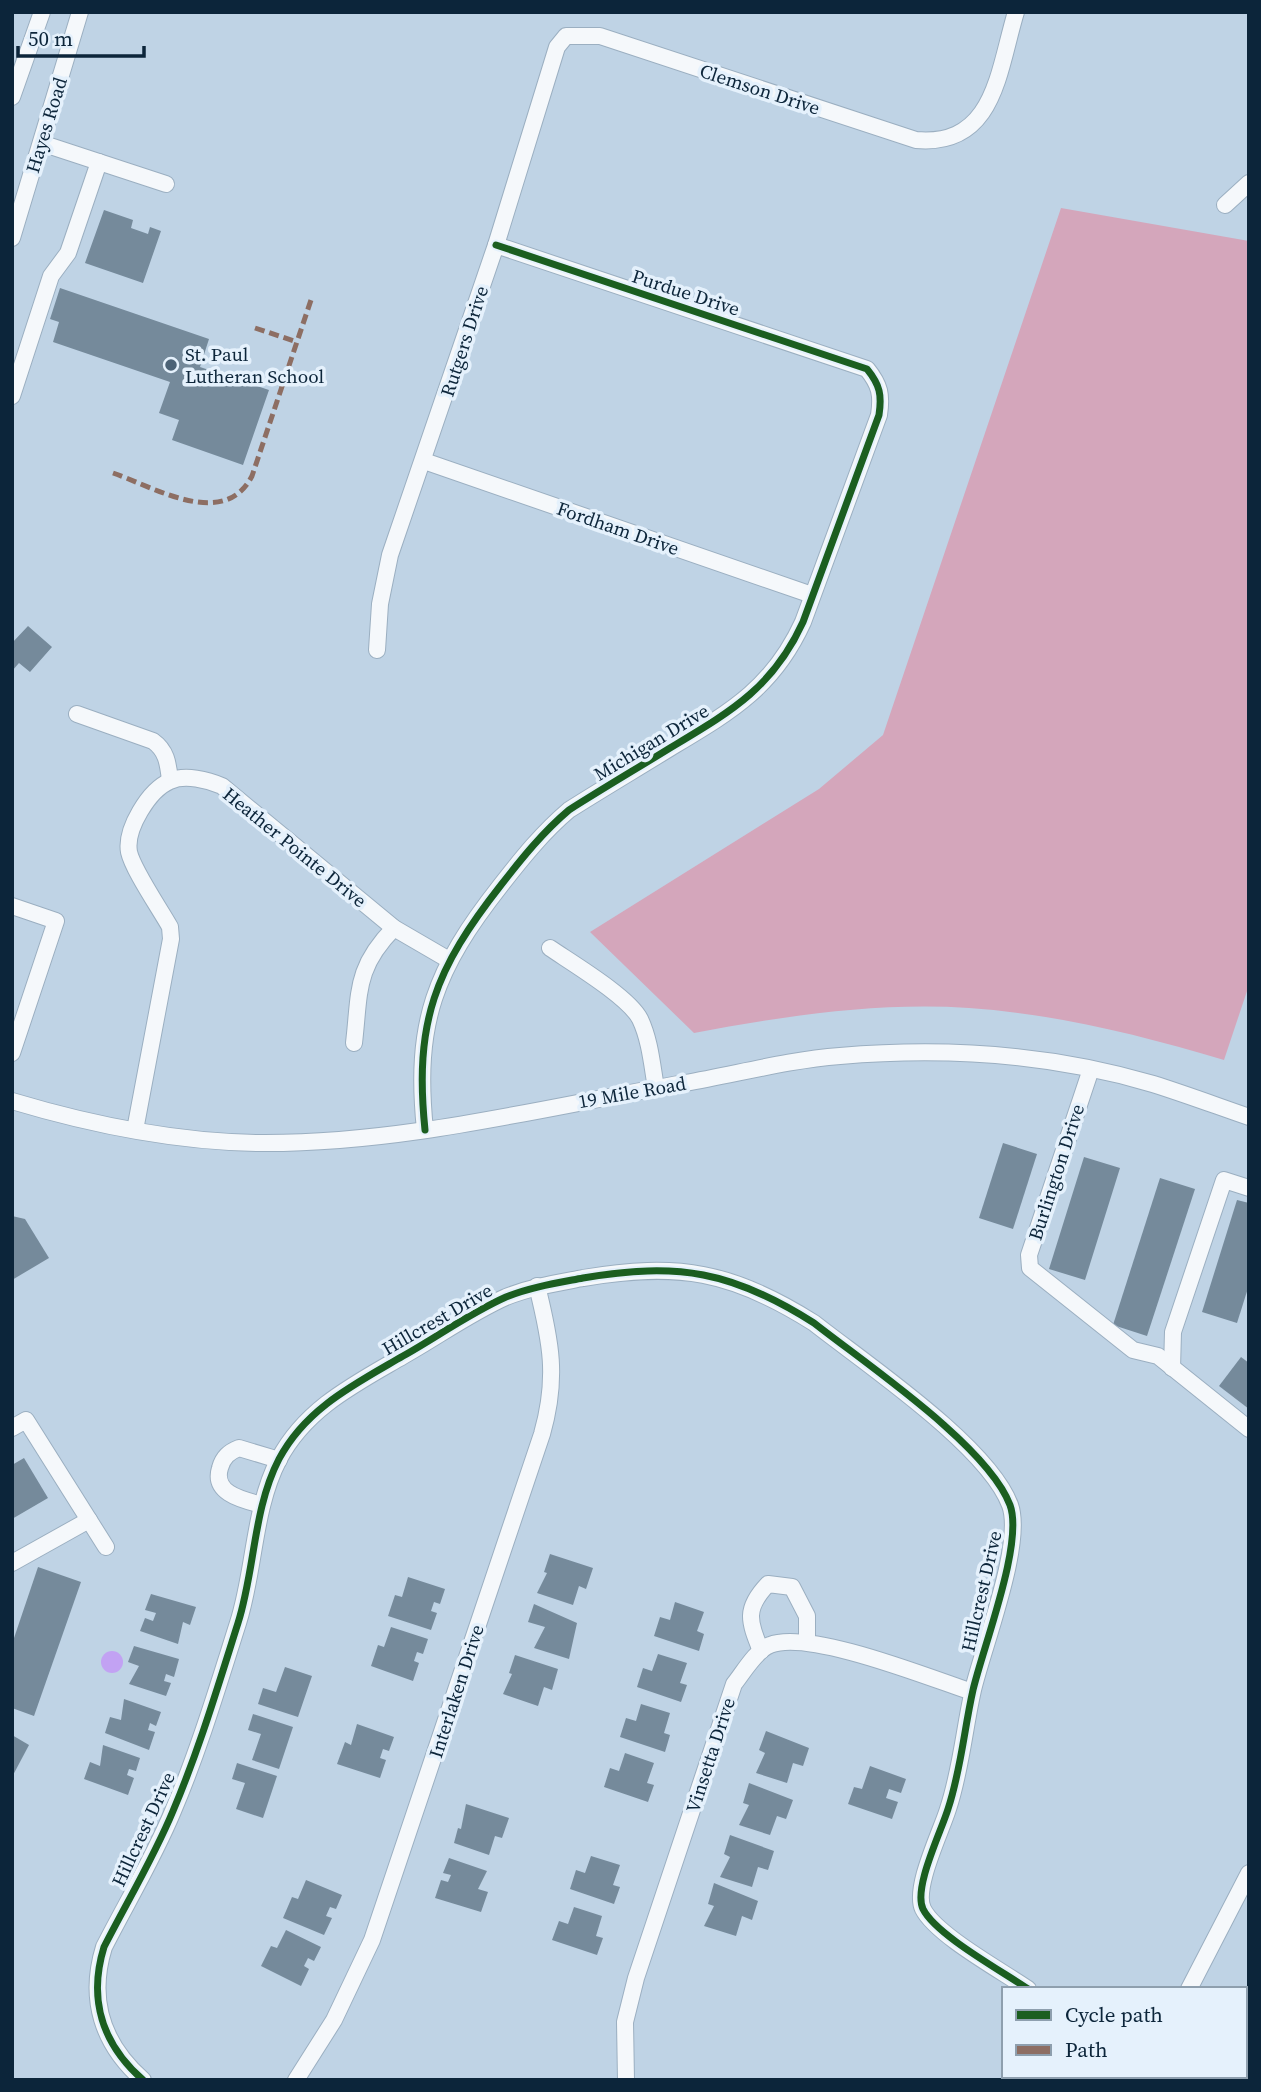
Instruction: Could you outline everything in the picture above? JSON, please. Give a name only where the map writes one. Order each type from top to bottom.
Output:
[{"type":"street","name":"Hayes Road","points":[[12,97],[42,12]]},
{"type":"street","name":"Hayes Road","points":[[12,238],[80,12]]},
{"type":"street","name":"Clemson Drive","points":[[566,36],[600,36],[916,140],[939,142],[955,138],[978,121],[989,100],[1016,12]]},
{"type":"street","name":"Rutgers Drive","points":[[377,650],[380,604],[390,555],[496,245],[557,47],[566,36]]},
{"type":"street","points":[[41,143],[166,184]]},
{"type":"street","points":[[12,396],[19,353],[51,276],[68,253],[99,162]]},
{"type":"street","points":[[1225,205],[1249,183]]},
{"type":"street","name":"Purdue Drive","points":[[496,245],[867,369]]},
{"type":"street","name":"Michigan Drive","points":[[425,1130],[421,1088],[424,1035],[439,979],[469,926],[549,827],[569,810],[720,720],[750,698],[791,648],[879,415],[879,384],[867,369]]},
{"type":"street","name":"Fordham Drive","points":[[424,461],[812,595]]},
{"type":"street","points":[[77,714],[153,741],[162,747],[167,757],[170,780],[151,796],[129,838],[129,854],[170,928],[171,939],[135,1130]]},
{"type":"street","name":"Heather Pointe Drive","points":[[170,780],[193,778],[222,786],[394,928],[449,960]]},
{"type":"street","points":[[12,906],[56,921],[12,1053]]},
{"type":"street","points":[[354,1043],[365,965],[377,946],[394,928]]},
{"type":"street","points":[[550,948],[613,992],[639,1016],[656,1088]]},
{"type":"street","name":"19 Mile Road","points":[[12,1101],[135,1130],[196,1139],[260,1143],[318,1141],[425,1130],[794,1062],[899,1053],[1014,1057],[1091,1069],[1152,1084],[1249,1117]]},
{"type":"street","name":"Burlington Drive","points":[[1091,1069],[1028,1261],[1034,1272],[1133,1350],[1158,1356],[1172,1368]]},
{"type":"street","points":[[1249,1188],[1224,1180],[1173,1332],[1172,1368],[1249,1429]]},
{"type":"street","name":"Hillcrest Drive","points":[[143,2080],[117,2054],[103,2026],[97,1998],[98,1966],[104,1947],[163,1834],[183,1785],[239,1621],[262,1505],[279,1460],[301,1426],[332,1398],[480,1311],[537,1286],[618,1273],[677,1270],[698,1272],[744,1286],[814,1323],[962,1441],[1004,1492],[1013,1517],[1010,1550],[972,1692],[949,1807],[921,1887],[920,1903],[940,1930],[1025,1987]]},
{"type":"street","name":"Interlaken Drive","points":[[296,2080],[334,2020],[372,1940],[551,1405],[553,1367],[550,1339],[537,1286]]},
{"type":"street","points":[[12,1428],[26,1420],[106,1547]]},
{"type":"street","points":[[262,1505],[240,1498],[223,1488],[219,1481],[220,1468],[229,1453],[239,1448],[279,1460]]},
{"type":"street","points":[[12,1563],[89,1520]]},
{"type":"street","points":[[807,1642],[807,1616],[792,1587],[768,1584],[755,1597],[749,1620],[761,1651],[769,1645],[807,1642],[972,1692]]},
{"type":"street","name":"Vinsetta Drive","points":[[626,2080],[625,2022],[636,1978],[734,1684],[761,1651]]},
{"type":"street","points":[[1190,1987],[1249,1873]]},
{"type":"shaded area","points":[[1061,208],[1249,241],[1249,985],[1224,1060],[1098,1027],[1034,1015],[969,1008],[900,1007],[831,1012],[694,1033],[590,932],[819,789],[883,735]]},
{"type":"shaded area","points":[[112,1651],[122,1658],[123,1662],[116,1672],[112,1673],[102,1666],[101,1662],[108,1652]]},
{"type":"building","points":[[104,210],[133,220],[131,228],[148,234],[150,227],[161,231],[143,283],[85,263]]},
{"type":"building","name":"St. Paul Lutheran School","points":[[60,288],[209,339],[200,367],[269,390],[243,465],[172,440],[179,420],[159,413],[170,382],[53,342],[59,322],[50,319]]},
{"type":"building","points":[[28,626],[52,647],[30,672],[19,663],[12,671],[12,643]]},
{"type":"building","points":[[1003,1143],[1037,1154],[1013,1229],[979,1218]]},
{"type":"building","points":[[1084,1157],[1120,1168],[1085,1280],[1049,1269]]},
{"type":"building","points":[[1160,1178],[1195,1189],[1147,1336],[1113,1325]]},
{"type":"building","points":[[1237,1200],[1249,1203],[1249,1285],[1237,1323],[1202,1312]]},
{"type":"building","points":[[12,1216],[25,1219],[49,1258],[12,1280]]},
{"type":"building","points":[[1241,1357],[1249,1363],[1249,1409],[1219,1386]]},
{"type":"building","points":[[24,1458],[48,1498],[12,1519],[12,1465]]},
{"type":"building","points":[[550,1554],[593,1568],[586,1589],[579,1586],[573,1605],[537,1593],[547,1573],[544,1572]]},
{"type":"building","points":[[38,1567],[81,1582],[34,1716],[12,1708],[12,1644]]},
{"type":"building","points":[[408,1577],[445,1589],[440,1604],[434,1602],[431,1611],[437,1613],[431,1630],[388,1616],[395,1595],[402,1597]]},
{"type":"building","points":[[151,1594],[196,1607],[190,1625],[183,1622],[178,1644],[140,1631],[145,1618],[153,1621],[156,1613],[145,1610]]},
{"type":"building","points":[[675,1602],[704,1612],[697,1631],[704,1634],[699,1651],[654,1636],[660,1617],[670,1620]]},
{"type":"building","points":[[534,1604],[577,1623],[569,1659],[534,1648],[545,1627],[528,1622]]},
{"type":"building","points":[[391,1627],[428,1639],[423,1654],[417,1652],[414,1661],[419,1663],[413,1681],[371,1666],[378,1645],[384,1647]]},
{"type":"building","points":[[134,1646],[179,1659],[174,1677],[166,1674],[164,1681],[171,1683],[166,1696],[129,1684],[139,1666],[128,1662]]},
{"type":"building","points":[[658,1654],[687,1663],[680,1683],[687,1685],[681,1702],[637,1687],[643,1668],[652,1671]]},
{"type":"building","points":[[515,1655],[558,1669],[552,1690],[544,1687],[538,1706],[503,1694],[512,1674],[509,1673]]},
{"type":"building","points":[[285,1667],[312,1676],[298,1717],[258,1704],[263,1688],[276,1692]]},
{"type":"building","points":[[124,1699],[161,1712],[156,1726],[150,1723],[148,1730],[155,1732],[149,1750],[105,1733],[110,1717],[121,1720]]},
{"type":"building","points":[[641,1704],[670,1713],[664,1733],[670,1735],[665,1752],[620,1737],[626,1718],[636,1721]]},
{"type":"building","points":[[253,1714],[293,1727],[279,1769],[252,1760],[261,1734],[248,1730]]},
{"type":"building","points":[[357,1724],[394,1737],[389,1751],[383,1749],[380,1758],[386,1760],[380,1778],[337,1764],[345,1742],[351,1745]]},
{"type":"building","points":[[766,1731],[809,1748],[803,1766],[793,1763],[787,1783],[756,1773],[765,1753],[759,1750]]},
{"type":"building","points":[[12,1735],[29,1745],[12,1777]]},
{"type":"building","points":[[103,1745],[140,1758],[136,1771],[129,1769],[127,1775],[134,1778],[128,1795],[84,1779],[90,1762],[100,1766]]},
{"type":"building","points":[[625,1753],[654,1763],[647,1783],[654,1785],[648,1802],[604,1787],[610,1768],[619,1771]]},
{"type":"building","points":[[237,1763],[277,1776],[263,1818],[236,1809],[245,1783],[232,1779]]},
{"type":"building","points":[[870,1766],[906,1779],[901,1793],[889,1789],[886,1798],[898,1802],[892,1819],[848,1804],[854,1787],[862,1789]]},
{"type":"building","points":[[749,1783],[793,1800],[786,1819],[777,1816],[770,1835],[739,1825],[749,1805],[743,1803]]},
{"type":"building","points":[[466,1804],[509,1818],[502,1838],[495,1836],[489,1855],[454,1843],[458,1828],[461,1829]]},
{"type":"building","points":[[730,1835],[774,1851],[768,1870],[758,1867],[752,1887],[720,1877],[730,1857],[724,1854]]},
{"type":"building","points":[[591,1856],[620,1865],[613,1885],[620,1887],[614,1904],[570,1889],[576,1870],[585,1873]]},
{"type":"building","points":[[449,1858],[487,1871],[478,1889],[488,1892],[481,1912],[435,1898],[441,1880],[448,1882],[451,1875],[443,1873]]},
{"type":"building","points":[[306,1880],[342,1895],[336,1909],[330,1907],[326,1916],[332,1918],[324,1935],[283,1918],[292,1897],[298,1899]]},
{"type":"building","points":[[714,1883],[758,1901],[752,1920],[742,1916],[736,1936],[704,1926],[714,1906],[708,1904]]},
{"type":"building","points":[[574,1907],[602,1916],[596,1936],[603,1938],[597,1955],[552,1940],[559,1921],[568,1924]]},
{"type":"building","points":[[286,1930],[321,1947],[314,1961],[308,1958],[304,1966],[309,1969],[301,1986],[261,1966],[271,1946],[277,1948]]},
{"type":"marked path","points":[[113,473],[168,495],[207,503],[225,500],[240,492],[252,476],[311,300]]},
{"type":"marked path","points":[[255,328],[297,342]]},
{"type":"cycle path","points":[[425,1130],[423,1058],[434,998],[445,971],[478,915],[542,836],[569,810],[731,710],[764,681],[778,664],[803,622],[880,408],[877,385],[867,369],[496,245]]},
{"type":"cycle path","points":[[143,2080],[117,2051],[108,2036],[98,2002],[99,1966],[104,1947],[166,1828],[200,1741],[244,1603],[264,1498],[279,1459],[303,1425],[333,1399],[480,1310],[506,1297],[534,1288],[617,1273],[676,1271],[703,1275],[730,1282],[784,1305],[814,1323],[923,1407],[977,1457],[997,1482],[1010,1505],[1013,1522],[1012,1544],[973,1690],[952,1794],[929,1860],[921,1900],[923,1909],[941,1930],[1025,1987]]},
{"type":"place","name":"St. Paul Lutheran School","points":[[171,365]]}]
